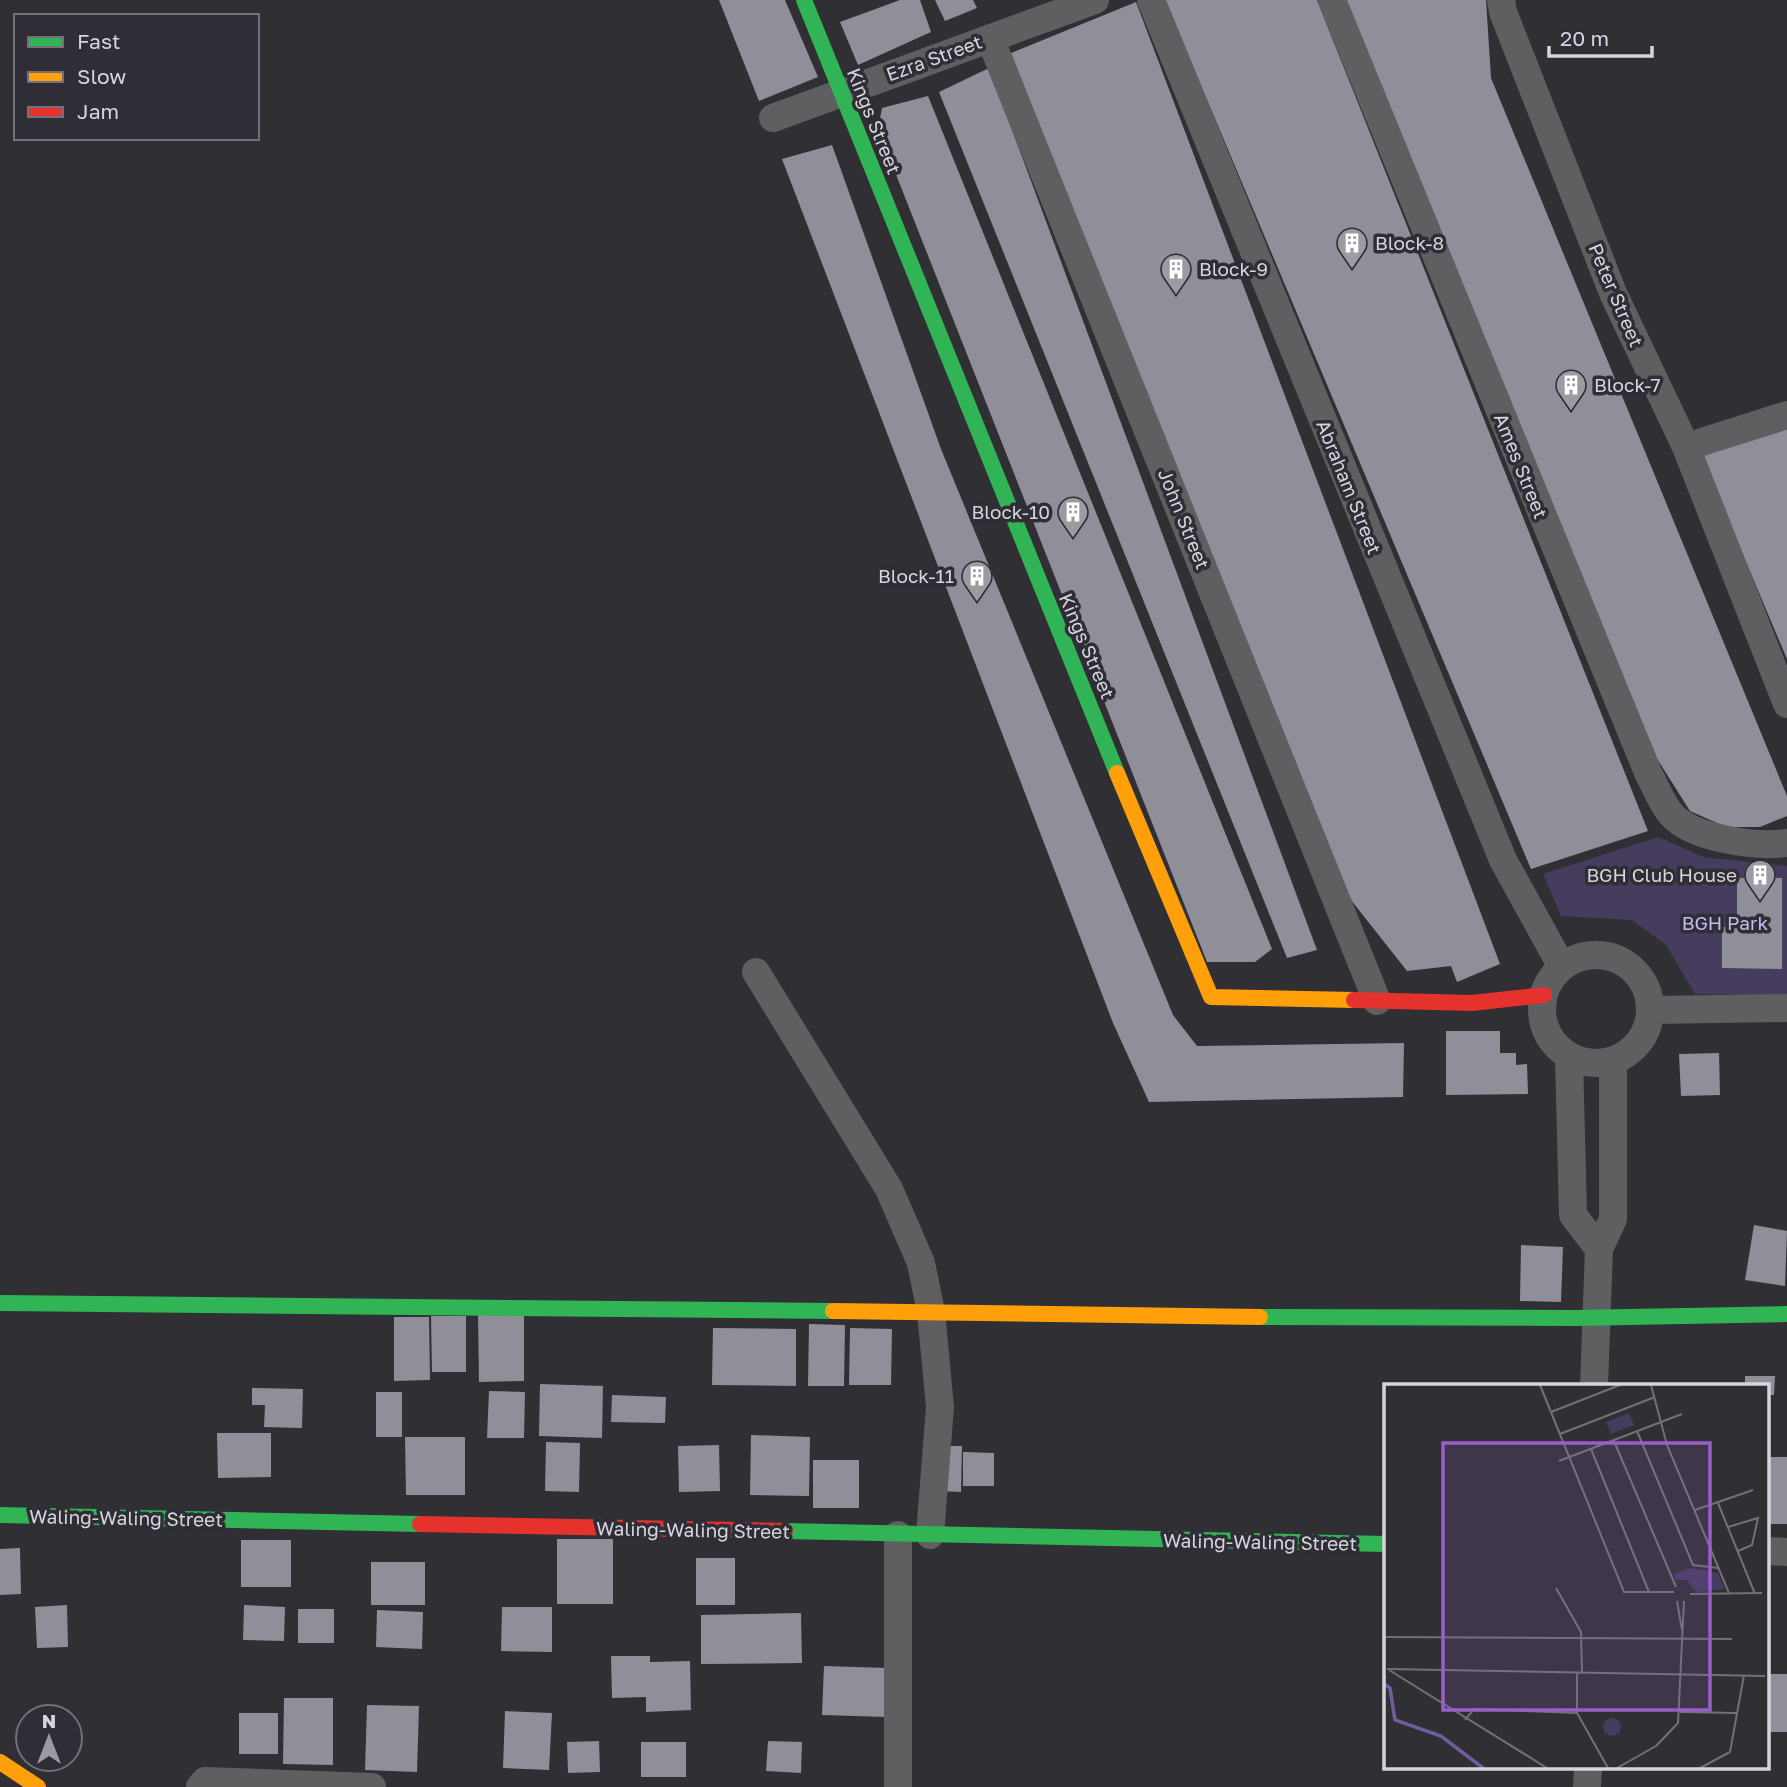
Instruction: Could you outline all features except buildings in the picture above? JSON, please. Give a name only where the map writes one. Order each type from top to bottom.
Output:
[{"type":"street","name":"Kings Street","points":[[804,0],[1044,599],[1211,997],[1472,1003],[1544,995]]},
{"type":"street","name":"Ezra Street","points":[[773,118],[1095,0]]},
{"type":"street","name":"Abraham Street","points":[[1151,0],[1503,860],[1562,967]]},
{"type":"street","name":"Ames Street","points":[[1332,0],[1649,775],[1671,815],[1693,829],[1732,841],[1768,846],[1787,844]]},
{"type":"street","name":"Peter Street","points":[[1501,0],[1503,12],[1613,293],[1686,447],[1787,704]]},
{"type":"street","name":"John Street","points":[[990,38],[1377,1001]]},
{"type":"street","points":[[1686,447],[1787,415]]},
{"type":"street","points":[[1594,956],[1619,961],[1639,977],[1648,993],[1651,1010],[1648,1026],[1640,1041],[1613,1060],[1583,1062],[1569,1056],[1555,1045],[1546,1030],[1541,1013],[1550,979],[1562,967],[1578,958],[1594,956]]},
{"type":"street","points":[[756,972],[889,1189],[921,1262],[931,1312],[940,1408],[930,1535]]},
{"type":"street","points":[[1651,1010],[1787,1008]]},
{"type":"street","points":[[1569,1056],[1573,1214],[1599,1249]]},
{"type":"street","points":[[1594,1384],[1599,1249],[1613,1219],[1613,1060]]},
{"type":"street","points":[[0,1303],[931,1312],[1341,1320],[1596,1320],[1787,1314]]},
{"type":"street","name":"Waling-Waling Street","points":[[0,1515],[1384,1544]]},
{"type":"street","points":[[898,1535],[898,1787]]},
{"type":"street","points":[[0,1762],[38,1787]]},
{"type":"street","points":[[200,1787],[205,1781],[372,1787]]},
{"type":"green space","name":"BGH Park","points":[[1658,837],[1704,857],[1787,866],[1787,995],[1695,994],[1666,945],[1632,920],[1561,916],[1543,874]]},
{"type":"traffic: fast","points":[[804,0],[1117,773]]},
{"type":"traffic: fast","points":[[0,1303],[833,1311]]},
{"type":"traffic: fast","points":[[1260,1317],[1574,1318],[1787,1314]]},
{"type":"traffic: fast","points":[[0,1515],[420,1524]]},
{"type":"traffic: fast","points":[[785,1531],[1384,1544]]},
{"type":"traffic: slow","points":[[1117,773],[1211,997],[1354,1000]]},
{"type":"traffic: slow","points":[[833,1311],[1260,1317]]},
{"type":"traffic: slow","points":[[0,1762],[38,1787]]},
{"type":"traffic: jam","points":[[1354,1000],[1472,1003],[1544,995]]},
{"type":"traffic: jam","points":[[420,1524],[785,1531]]},
{"type":"place","name":"Block-8","points":[[1352,270]]},
{"type":"place","name":"Block-9","points":[[1176,296]]},
{"type":"place","name":"Block-7","points":[[1571,412]]},
{"type":"place","name":"Block-10","points":[[1073,539]]},
{"type":"place","name":"Block-11","points":[[977,603]]},
{"type":"place","name":"BGH Club House","points":[[1760,902]]}]
